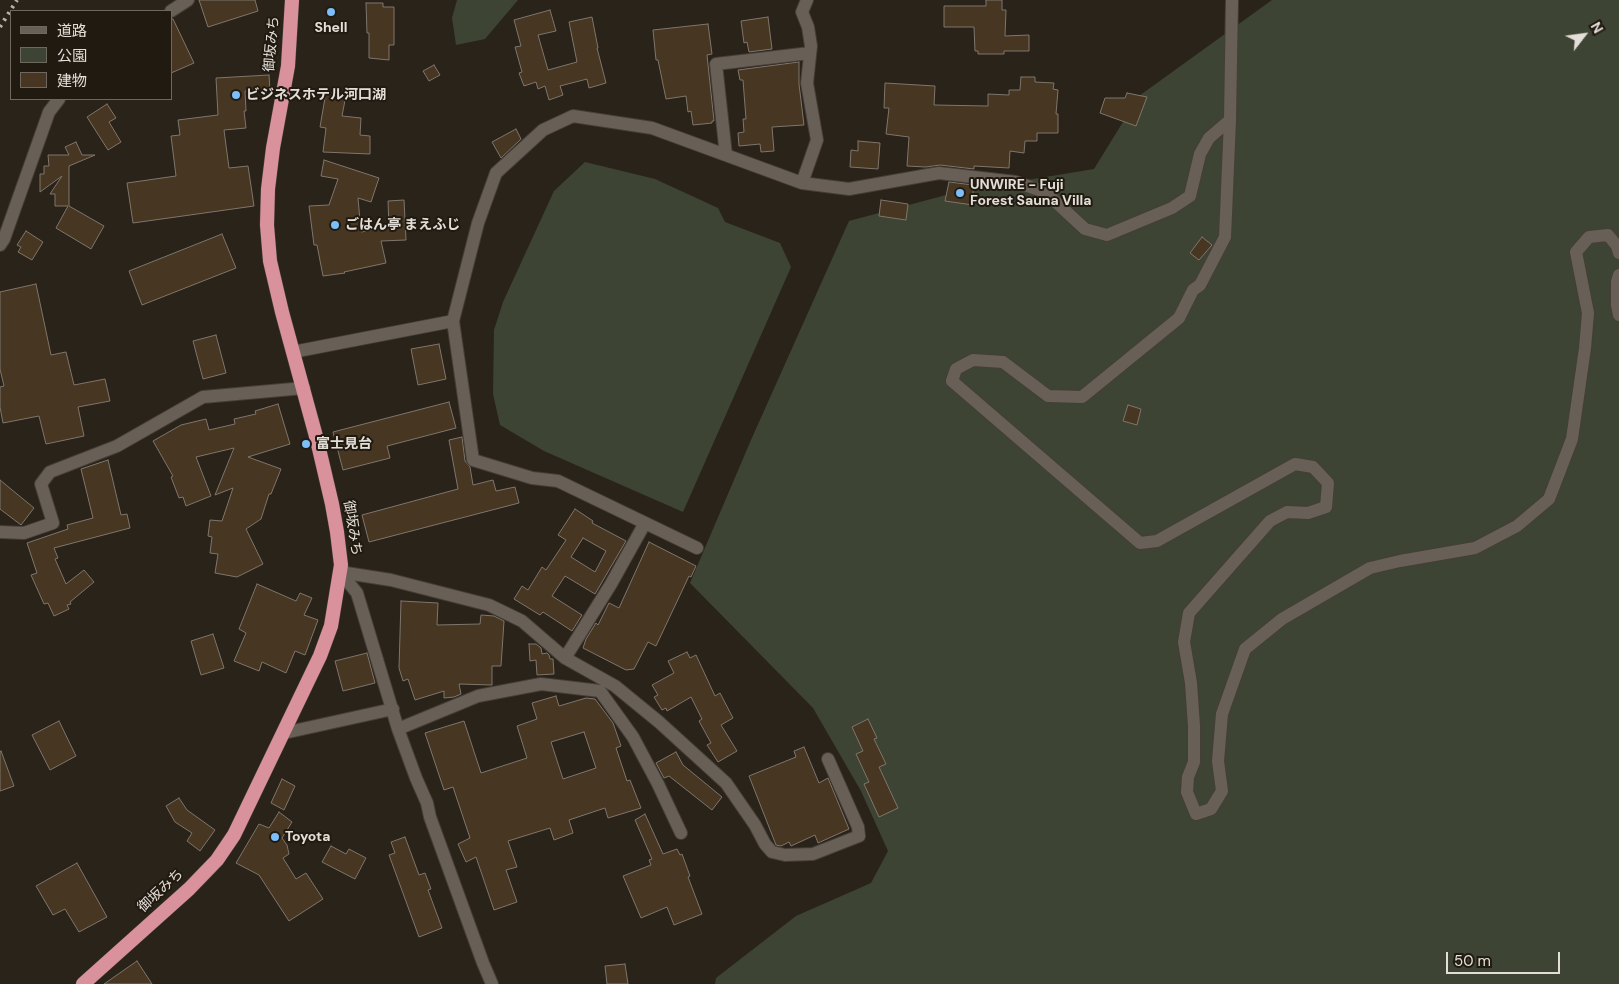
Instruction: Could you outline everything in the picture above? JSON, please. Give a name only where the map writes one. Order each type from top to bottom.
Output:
[{"type":"highway","name":"御坂みち","points":[[83,984],[189,889],[217,860],[234,835],[284,733],[320,656],[331,626],[341,565],[332,504],[304,388],[270,261],[267,225],[268,189],[273,148],[288,66],[292,0]]},
{"type":"street","points":[[172,10],[188,0]]},
{"type":"street","points":[[802,184],[817,140],[807,83],[810,53],[808,27],[802,12],[807,0]]},
{"type":"street","points":[[1232,0],[1230,120],[1225,237],[1200,285],[1193,290],[1179,318],[1082,397],[1048,396],[1003,362],[973,360],[956,369],[952,381],[1140,544],[1157,541],[1295,464],[1313,467],[1328,483],[1326,507],[1308,514],[1287,512],[1270,521],[1189,613],[1184,642],[1191,683],[1194,762],[1188,777],[1187,792],[1196,814],[1211,808],[1222,791],[1218,762],[1222,714],[1245,649],[1282,619],[1370,568],[1475,548],[1518,526],[1549,499],[1572,439],[1585,348],[1588,313],[1576,252],[1589,237],[1608,235],[1617,246],[1619,253]]},
{"type":"street","points":[[726,155],[716,64],[810,53]]},
{"type":"street","points":[[0,245],[18,202],[49,112],[58,100]]},
{"type":"street","points":[[696,548],[558,481],[532,478],[473,460],[453,321],[478,222],[496,174],[543,130],[574,116],[652,128],[802,184],[849,189],[939,173],[1016,182],[1045,192],[1084,229],[1106,235],[1172,208],[1190,196],[1200,154],[1208,138],[1230,120]]},
{"type":"street","points":[[1619,275],[1617,282],[1619,315]]},
{"type":"street","points":[[294,352],[453,321]]},
{"type":"street","points":[[0,532],[24,534],[53,523],[41,484],[50,472],[117,446],[203,397],[304,388]]},
{"type":"street","points":[[565,658],[611,584],[645,523]]},
{"type":"street","points":[[340,572],[391,580],[489,605],[522,621],[565,658],[614,686],[659,722],[726,783],[772,852],[785,855],[813,854],[859,836],[858,827],[828,759]]},
{"type":"street","points":[[340,572],[357,593],[398,729],[492,984]]},
{"type":"street","points":[[398,729],[478,696],[541,684],[600,691],[632,737],[658,784],[681,833]]},
{"type":"street","points":[[284,733],[392,709]]},
{"type":"green space","points":[[457,0],[518,0],[485,39],[456,45],[452,18]]},
{"type":"green space","points":[[1272,0],[1619,0],[1619,984],[715,984],[716,978],[796,916],[871,883],[888,851],[861,791],[813,708],[690,583],[751,440],[849,221],[961,191],[1094,169],[1139,96]]},
{"type":"green space","points":[[585,162],[655,179],[718,208],[725,222],[780,243],[791,267],[683,512],[544,451],[500,425],[493,394],[494,330],[503,302],[554,191]]},
{"type":"building","points":[[199,0],[255,0],[258,11],[208,27]]},
{"type":"building","points":[[986,0],[1002,0],[1002,10],[1006,10],[1005,36],[1029,35],[1029,51],[1004,51],[1004,54],[978,54],[978,51],[975,51],[974,27],[944,27],[944,6],[986,6]]},
{"type":"building","points":[[366,3],[383,3],[383,7],[394,7],[394,45],[389,45],[389,60],[369,58]]},
{"type":"building","points":[[550,10],[556,31],[538,35],[548,70],[577,62],[569,22],[592,17],[597,48],[606,83],[589,88],[587,79],[560,86],[563,95],[549,100],[545,86],[538,89],[536,82],[524,86],[519,73],[522,72],[515,47],[521,46],[514,20]]},
{"type":"building","points":[[768,17],[772,49],[749,52],[747,42],[744,43],[741,21]]},
{"type":"building","points":[[172,19],[173,19],[194,63],[172,73]]},
{"type":"building","points":[[708,24],[712,54],[707,55],[714,121],[712,123],[693,125],[691,111],[688,112],[686,96],[666,99],[658,60],[656,60],[653,30]]},
{"type":"building","points":[[799,62],[799,84],[804,125],[772,127],[774,151],[761,152],[760,144],[739,146],[738,133],[744,132],[743,119],[746,119],[743,80],[740,80],[738,70]]},
{"type":"building","points":[[434,65],[440,75],[429,81],[423,71]]},
{"type":"building","points":[[269,75],[270,90],[245,91],[246,111],[244,111],[246,128],[224,130],[229,168],[248,166],[254,206],[133,223],[127,183],[176,176],[171,136],[180,135],[178,120],[218,115],[216,78]]},
{"type":"building","points":[[1021,77],[1035,77],[1035,82],[1054,83],[1053,89],[1058,90],[1056,114],[1058,114],[1058,133],[1037,133],[1037,141],[1025,141],[1024,153],[1010,151],[1009,168],[974,166],[974,169],[940,165],[926,167],[907,166],[909,137],[886,134],[889,108],[884,108],[885,83],[935,86],[934,105],[988,106],[988,94],[1009,95],[1009,90],[1020,90]]},
{"type":"building","points":[[326,92],[346,95],[342,116],[361,118],[360,135],[370,136],[370,154],[323,152],[326,128],[320,127]]},
{"type":"building","points":[[1127,93],[1147,97],[1136,126],[1100,113],[1105,98],[1125,98]]},
{"type":"building","points":[[107,104],[116,118],[109,122],[121,142],[108,150],[87,117]]},
{"type":"building","points":[[516,129],[521,139],[501,158],[492,142]]},
{"type":"building","points":[[858,141],[880,143],[878,169],[850,167],[851,150],[858,151]]},
{"type":"building","points":[[76,142],[82,155],[95,155],[69,166],[69,206],[104,226],[91,249],[56,228],[68,206],[55,206],[55,194],[50,194],[62,176],[40,192],[40,174],[44,174],[44,166],[49,166],[48,155],[69,155],[65,147]]},
{"type":"building","points":[[324,160],[379,178],[371,202],[358,198],[361,232],[389,227],[388,201],[404,200],[406,240],[381,241],[386,263],[345,273],[323,276],[317,245],[314,245],[309,206],[329,205],[338,179],[321,176]]},
{"type":"building","name":"UNWIRE - Fuji Forest Sauna Villa","points":[[949,182],[973,185],[973,205],[945,201]]},
{"type":"building","points":[[881,200],[908,204],[906,220],[879,216]]},
{"type":"building","points":[[26,231],[43,242],[32,260],[18,252],[21,247],[17,245]]},
{"type":"building","points":[[222,234],[236,268],[142,305],[129,271]]},
{"type":"building","points":[[1202,237],[1212,245],[1199,260],[1190,253]]},
{"type":"building","points":[[36,284],[51,355],[66,352],[74,385],[105,379],[110,401],[78,407],[84,436],[46,444],[39,416],[3,423],[0,407],[0,387],[4,386],[0,369],[0,292]]},
{"type":"building","points":[[216,335],[226,373],[203,379],[193,341]]},
{"type":"building","points":[[439,344],[446,379],[418,385],[411,349]]},
{"type":"building","points":[[449,402],[456,428],[387,446],[390,458],[343,470],[333,432]]},
{"type":"building","points":[[278,404],[290,444],[248,457],[281,469],[271,494],[269,494],[261,519],[246,529],[263,564],[237,577],[215,573],[218,554],[210,553],[212,537],[208,536],[210,520],[222,521],[233,488],[215,495],[234,448],[196,457],[211,496],[186,506],[183,497],[179,498],[171,477],[173,476],[153,441],[181,425],[206,419],[209,430],[235,424],[234,419],[256,414],[255,411]]},
{"type":"building","points":[[1128,405],[1141,409],[1137,425],[1123,421]]},
{"type":"building","points":[[462,437],[465,461],[470,467],[473,485],[493,480],[496,491],[515,487],[519,503],[369,542],[362,515],[458,489],[449,440]]},
{"type":"building","points":[[108,460],[121,515],[127,514],[130,528],[54,548],[58,558],[55,559],[66,584],[84,570],[94,582],[70,602],[71,604],[67,605],[69,609],[54,616],[48,603],[44,604],[31,575],[37,573],[27,543],[68,529],[67,525],[93,518],[81,469]]},
{"type":"building","points":[[0,480],[34,508],[21,525],[0,509]]},
{"type":"building","points":[[575,509],[593,521],[592,523],[626,541],[595,594],[565,576],[552,596],[582,615],[572,631],[543,612],[540,615],[514,599],[522,586],[528,590],[542,567],[546,570],[566,540],[558,535]],"holes":[[[583,538],[606,551],[595,572],[571,557]]]},
{"type":"building","points":[[649,542],[696,566],[691,577],[689,576],[656,646],[648,642],[634,669],[626,670],[583,648],[586,639],[596,623],[598,625],[609,603],[619,608]]},
{"type":"building","points":[[257,584],[296,601],[300,593],[312,598],[304,615],[318,620],[305,655],[295,651],[286,673],[262,662],[259,671],[234,661],[246,633],[239,629]]},
{"type":"building","points":[[401,601],[438,603],[437,625],[480,624],[481,615],[494,616],[504,621],[501,666],[492,666],[492,685],[459,684],[461,694],[454,697],[444,698],[444,691],[415,700],[408,679],[403,681],[399,668]]},
{"type":"building","points":[[213,634],[224,668],[201,675],[191,641]]},
{"type":"building","points":[[529,644],[536,644],[541,648],[542,654],[547,653],[550,659],[553,659],[554,674],[537,675],[536,660],[530,661]]},
{"type":"building","points":[[687,652],[690,658],[696,655],[715,696],[720,693],[733,718],[721,725],[737,751],[718,762],[707,745],[711,743],[699,721],[702,719],[691,697],[667,711],[666,708],[662,710],[654,697],[658,695],[652,685],[674,673],[668,661]]},
{"type":"building","points":[[367,653],[375,683],[343,691],[335,661]]},
{"type":"building","points":[[556,696],[559,706],[586,698],[595,699],[613,723],[621,746],[616,748],[627,781],[630,780],[641,808],[608,818],[605,808],[569,820],[573,833],[554,840],[550,828],[508,841],[517,867],[506,870],[517,902],[494,910],[476,857],[466,862],[458,844],[470,838],[453,787],[444,790],[425,733],[464,721],[481,773],[527,758],[517,726],[537,719],[532,703]],"holes":[[[584,732],[596,768],[563,779],[551,742]]]},
{"type":"building","points":[[868,719],[877,738],[874,739],[886,764],[879,767],[898,808],[879,817],[864,784],[869,782],[856,754],[863,751],[852,727]]},
{"type":"building","points":[[59,721],[76,756],[50,770],[32,735]]},
{"type":"building","points":[[804,747],[819,783],[828,778],[849,829],[818,843],[815,835],[791,846],[789,842],[781,846],[776,845],[749,776],[796,757],[794,751]]},
{"type":"building","points":[[0,752],[14,786],[0,791]]},
{"type":"building","points":[[676,752],[683,765],[722,797],[712,810],[669,776],[664,778],[656,763]]},
{"type":"building","points":[[282,779],[295,786],[284,810],[271,803]]},
{"type":"building","points":[[179,798],[187,810],[215,830],[200,851],[187,841],[192,833],[175,822],[166,806]]},
{"type":"building","points":[[279,812],[292,822],[282,838],[287,845],[289,854],[283,858],[296,879],[306,873],[323,899],[289,921],[259,875],[236,863],[259,824],[269,828]]},
{"type":"building","points":[[645,814],[663,854],[677,849],[680,855],[682,854],[690,876],[688,877],[702,914],[674,925],[667,907],[641,918],[623,876],[651,865],[649,860],[652,859],[635,820]]},
{"type":"building","points":[[405,837],[419,875],[425,873],[431,889],[428,890],[442,928],[419,937],[389,855],[395,853],[391,842]]},
{"type":"building","points":[[331,846],[346,854],[349,849],[366,858],[355,879],[322,862]]},
{"type":"building","points":[[77,863],[107,917],[79,932],[65,909],[53,915],[36,886]]},
{"type":"building","points":[[137,961],[152,984],[104,984]]},
{"type":"building","points":[[625,964],[628,984],[607,984],[605,966]]},
{"type":"railway","points":[[11,10],[17,0]]},
{"type":"railway","points":[[0,27],[10,11]]},
{"type":"place","name":"Shell","points":[[331,12]]},
{"type":"place","name":"ビジネスホテル河口湖","points":[[236,95]]},
{"type":"place","name":"UNWIRE - Fuji Forest Sauna Villa","points":[[960,193]]},
{"type":"place","name":"ごはん亭 まえふじ","points":[[335,225]]},
{"type":"place","name":"富士見台","points":[[306,444]]},
{"type":"place","name":"Toyota","points":[[275,837]]}]
